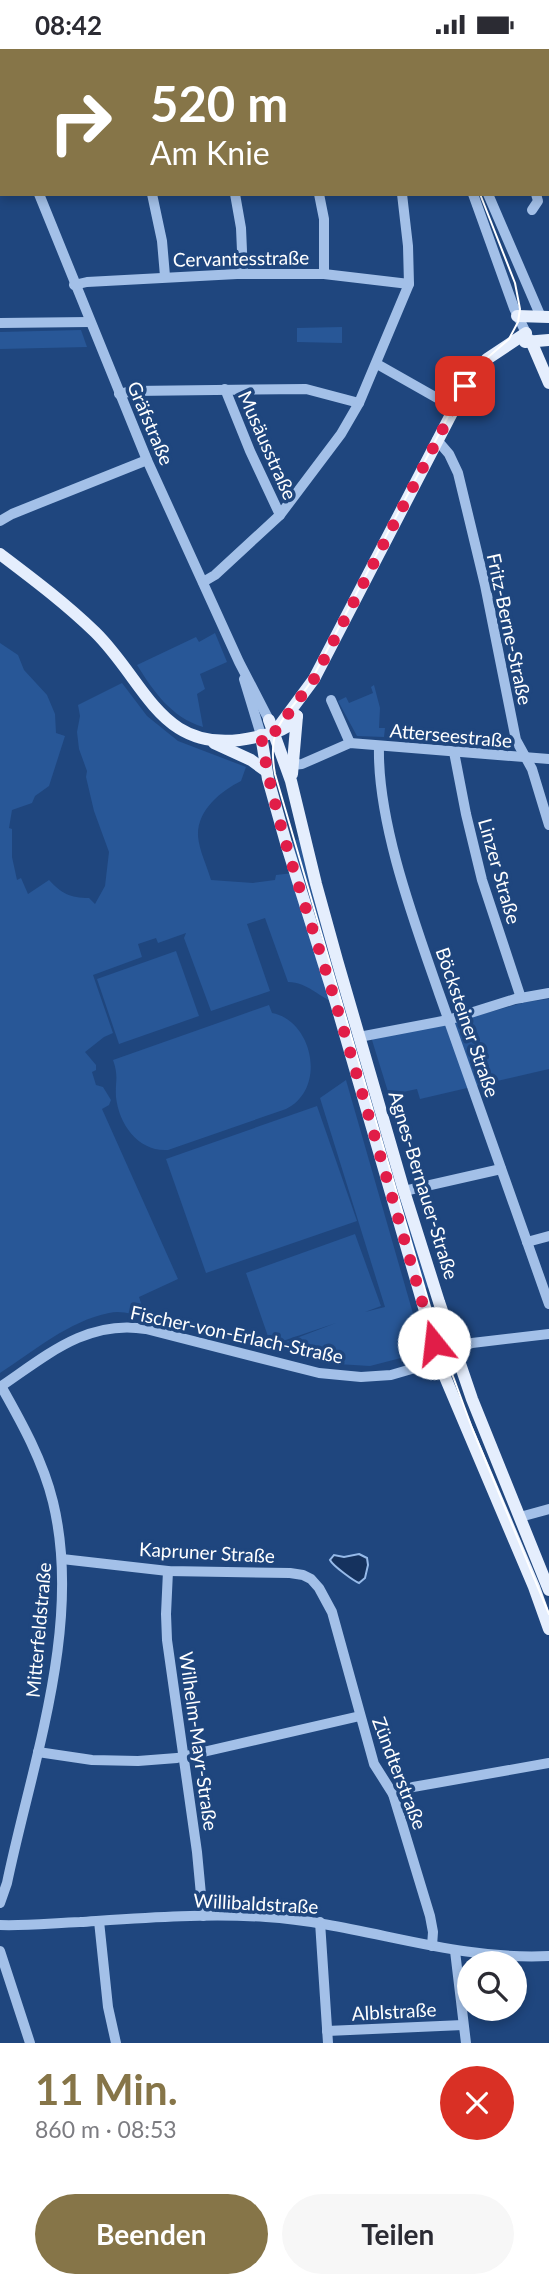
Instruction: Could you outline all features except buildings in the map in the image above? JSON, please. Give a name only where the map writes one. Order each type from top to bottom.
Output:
[{"type":"main road","points":[[517,316],[545,317],[549,341],[539,357]]},
{"type":"main road","points":[[276,736],[314,679],[473,373],[506,346],[528,337],[549,341]]},
{"type":"main road","points":[[528,337],[549,383]]},
{"type":"main road","points":[[0,554],[63,602],[98,635],[158,713],[179,729],[251,760],[266,771]]},
{"type":"main road","name":"Agnes-Bernauer-Straße","points":[[291,782],[297,716],[306,690]]},
{"type":"main road","points":[[205,739],[276,736],[297,716]]},
{"type":"main road","points":[[261,735],[269,720]]},
{"type":"main road","name":"Agnes-Bernauer-Straße","points":[[269,720],[291,782],[316,884],[404,1191],[455,1350],[549,1590]]},
{"type":"main road","name":"Agnes-Bernauer-Straße","points":[[261,735],[266,771],[438,1358],[549,1629]]},
{"type":"street","name":"Gräfstraße","points":[[40,196],[147,460],[239,662],[269,720]]},
{"type":"street","points":[[152,196],[162,241],[165,276]]},
{"type":"street","points":[[235,196],[241,228],[243,274]]},
{"type":"street","points":[[319,196],[324,219],[324,274]]},
{"type":"street","points":[[203,582],[215,575],[280,515],[341,434],[359,404],[409,284],[402,196]]},
{"type":"street","points":[[474,196],[517,316],[528,337]]},
{"type":"street","points":[[489,196],[545,317]]},
{"type":"street","points":[[532,210],[538,201],[537,196]]},
{"type":"street","name":"Cervantesstraße","points":[[74,285],[165,276],[243,274],[324,274],[409,284]]},
{"type":"street","points":[[0,323],[90,322]]},
{"type":"street","points":[[377,364],[437,398]]},
{"type":"street","name":"Musäusstraße","points":[[225,389],[280,515]]},
{"type":"street","points":[[119,394],[133,391],[306,389],[359,404]]},
{"type":"street","name":"Fritz-Berne-Straße","points":[[437,440],[449,454],[458,473],[485,585],[516,740],[532,769],[549,825]]},
{"type":"street","points":[[0,521],[12,513],[147,460]]},
{"type":"street","name":"Gräfstraße","points":[[239,662],[261,735]]},
{"type":"street","points":[[331,700],[351,743]]},
{"type":"street","name":"Atterseestraße","points":[[292,765],[302,764],[351,743],[549,759]]},
{"type":"street","name":"Böcksteiner Straße","points":[[379,746],[378,769],[386,818],[423,949],[549,1304]]},
{"type":"street","name":"Linzer Straße","points":[[454,752],[482,880],[521,998]]},
{"type":"street","points":[[359,1037],[448,1020],[521,998],[549,993]]},
{"type":"street","points":[[404,1191],[501,1169]]},
{"type":"street","points":[[527,1242],[549,1236]]},
{"type":"street","name":"Fischer-von-Erlach-Straße","points":[[1,1387],[80,1336],[110,1327],[146,1329],[333,1375],[361,1377],[391,1375],[472,1343],[549,1333]]},
{"type":"street","name":"Mitterfeldstraße","points":[[0,1903],[53,1689],[62,1559],[46,1479],[27,1434],[1,1387]]},
{"type":"street","points":[[520,1517],[549,1509]]},
{"type":"street","name":"Kapruner Straße","points":[[62,1559],[168,1571],[303,1575],[319,1588],[332,1612]]},
{"type":"street","name":"Wilhelm-Mayr-Straße","points":[[168,1571],[167,1640],[197,1853],[203,1916]]},
{"type":"street","name":"Zündterstraße","points":[[332,1612],[374,1764],[393,1794],[430,1916],[432,1947]]},
{"type":"street","points":[[38,1752],[92,1760],[138,1761],[184,1756],[360,1716]]},
{"type":"street","points":[[393,1794],[413,1787],[549,1763]]},
{"type":"street","name":"Willibaldstraße","points":[[0,1925],[203,1916],[263,1917],[320,1922],[455,1951],[505,1957],[549,1956]]},
{"type":"street","points":[[99,1921],[108,2007],[116,2043]]},
{"type":"street","points":[[320,1922],[328,2043]]},
{"type":"street","points":[[0,1951],[30,2043]]},
{"type":"street","points":[[455,1951],[466,2043]]},
{"type":"street","name":"Alblstraße","points":[[327,2031],[463,2025]]},
{"type":"shaded area","points":[[342,327],[342,343],[297,342],[297,328]]},
{"type":"shaded area","points":[[81,330],[87,347],[0,349],[0,332]]},
{"type":"shaded area","points":[[215,633],[227,662],[200,674],[205,689],[197,694],[203,727],[182,717],[164,702],[137,665],[196,637],[199,642]]},
{"type":"shaded area","points":[[0,643],[18,655],[24,670],[47,695],[55,714],[56,733],[65,736],[49,786],[35,796],[32,803],[12,810],[9,828],[12,829],[12,857],[17,880],[21,878],[28,894],[49,880],[66,894],[89,898],[95,904],[105,886],[109,852],[94,811],[87,771],[79,749],[78,705],[122,683],[147,716],[178,741],[246,767],[241,781],[226,790],[201,818],[198,836],[211,880],[253,883],[275,880],[276,875],[293,873],[334,1002],[307,987],[288,982],[265,918],[247,924],[270,991],[211,1011],[184,938],[186,933],[158,943],[156,938],[138,944],[142,957],[93,975],[113,1033],[85,1052],[96,1065],[96,1070],[92,1072],[96,1085],[103,1087],[111,1100],[109,1105],[102,1109],[178,1279],[139,1297],[146,1318],[119,1312],[94,1317],[52,1338],[0,1373]]},
{"type":"shaded area","points":[[374,685],[380,708],[379,728],[385,728],[384,737],[357,736],[338,701],[346,697],[349,703],[373,693],[371,687]]},
{"type":"shaded area","points":[[302,838],[432,1286],[422,1289],[289,842]]},
{"type":"shaded area","points":[[176,951],[199,1016],[119,1044],[97,979]]},
{"type":"shaded area","points":[[549,999],[549,1069],[420,1099],[417,1089],[389,1095],[373,1037],[450,1023],[526,1002]]},
{"type":"shaded area","points":[[269,1005],[272,1013],[286,1018],[297,1028],[310,1056],[311,1071],[307,1086],[299,1099],[286,1109],[168,1150],[148,1147],[132,1135],[118,1107],[113,1060]]},
{"type":"shaded area","points":[[346,1080],[424,1352],[370,1366],[337,1364],[273,1347],[336,1323],[271,1345],[246,1273],[355,1234],[381,1306],[365,1312],[385,1307],[320,1098]]},
{"type":"shaded area","points":[[317,1106],[357,1221],[206,1273],[166,1159]]},
{"type":"shaded area","points":[[359,1554],[367,1558],[368,1565],[365,1578],[359,1583],[330,1560],[334,1555],[344,1557]]},
{"type":"tram line","points":[[481,196],[515,283],[520,309],[518,322],[509,339],[471,372],[310,683],[280,724],[273,744],[273,757],[275,774],[440,1341],[472,1428],[549,1614]]},
{"type":"route","points":[[434,1343],[336,1003],[286,843],[266,771],[261,735],[274,733],[314,679],[465,386]]}]
